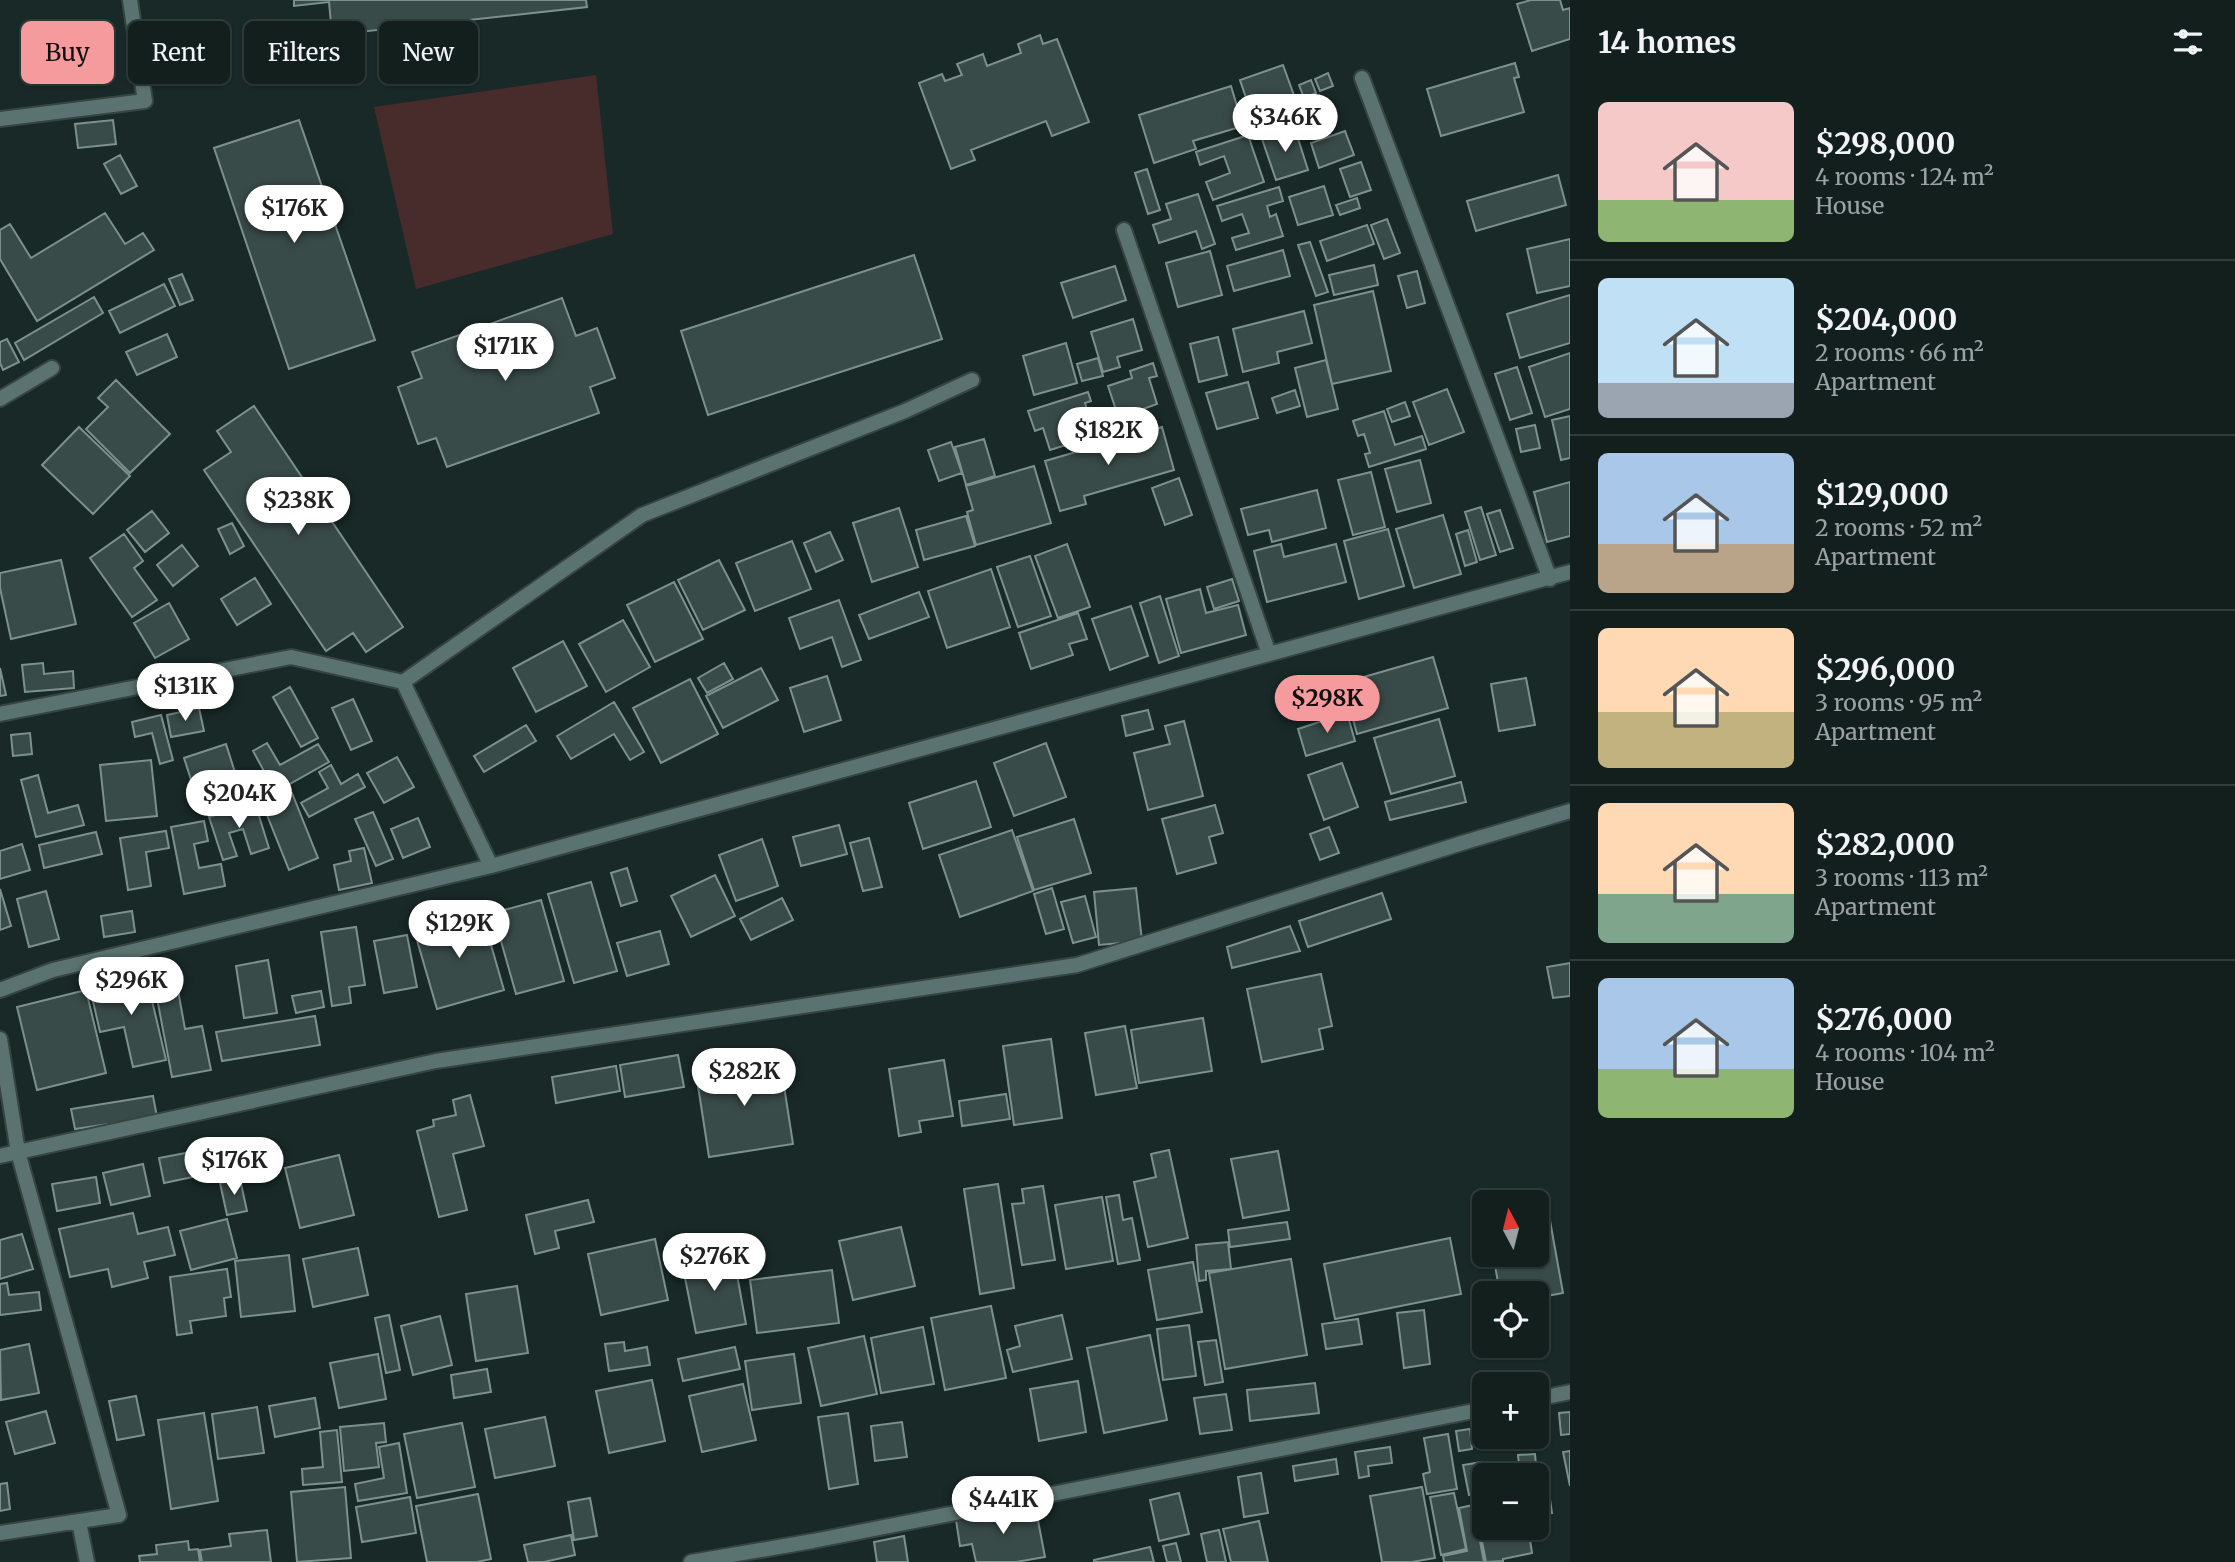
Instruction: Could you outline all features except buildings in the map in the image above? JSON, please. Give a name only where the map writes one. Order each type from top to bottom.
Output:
[{"type":"street","points":[[0,119],[145,101],[130,0]]},
{"type":"street","points":[[1362,78],[1550,579]]},
{"type":"street","points":[[1124,230],[1269,654]]},
{"type":"street","points":[[0,399],[52,368]]},
{"type":"street","points":[[0,714],[291,657],[403,682],[642,515],[905,411],[972,380]]},
{"type":"street","points":[[0,990],[53,970],[491,866],[1570,572]]},
{"type":"street","points":[[403,682],[491,866]]},
{"type":"street","points":[[0,1156],[436,1061],[1077,965],[1570,811]]},
{"type":"street","points":[[0,1039],[18,1152],[119,1515],[0,1533]]},
{"type":"street","points":[[1549,1396],[1570,1392]]},
{"type":"street","points":[[691,1562],[814,1541],[1472,1411]]},
{"type":"street","points":[[79,1522],[87,1562]]},
{"type":"shaded area","points":[[596,75],[613,234],[416,289],[374,107]]}]
